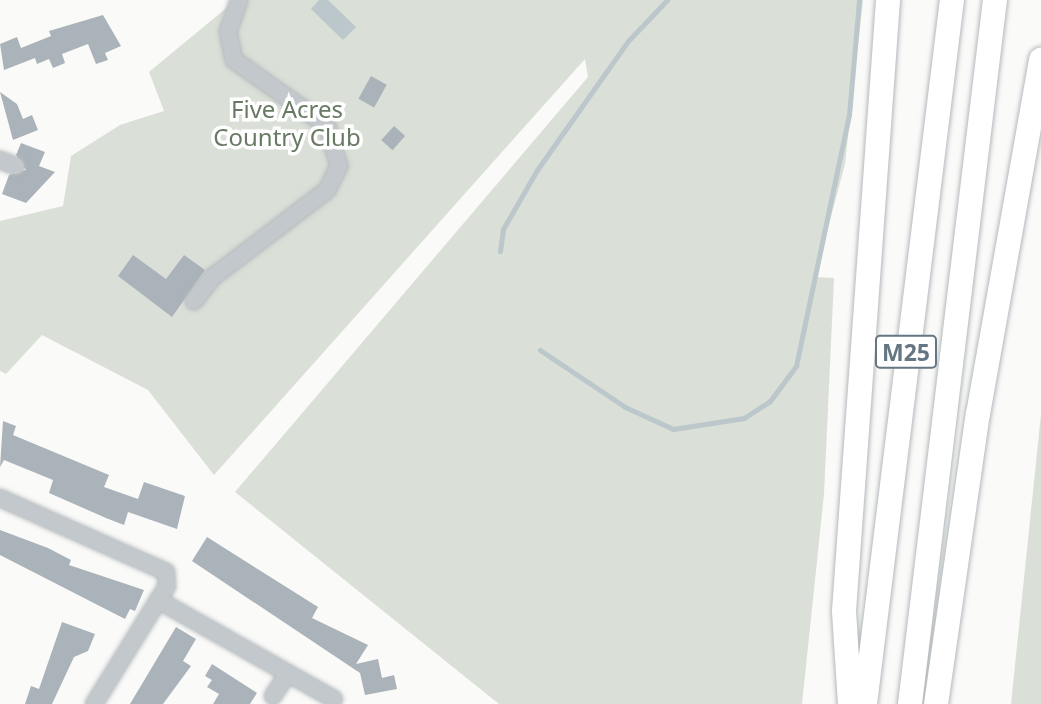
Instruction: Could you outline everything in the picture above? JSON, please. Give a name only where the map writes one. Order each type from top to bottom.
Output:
[{"type":"highway","name":"M25","points":[[850,704],[844,611],[888,0]]},
{"type":"highway","name":"M25","points":[[864,704],[952,0]]},
{"type":"highway","name":"M25","points":[[910,704],[995,0]]},
{"type":"highway","points":[[936,704],[978,414],[1041,60]]},
{"type":"street","points":[[194,300],[213,277],[327,190],[339,166],[327,126],[234,60],[228,32],[239,0]]},
{"type":"street","points":[[0,160],[16,166]]},
{"type":"street","points":[[0,498],[162,568],[169,578],[94,704]]},
{"type":"street","points":[[158,600],[286,676],[334,699]]},
{"type":"street","points":[[273,696],[286,676]]},
{"type":"green space","name":"Five Acres Country Club","points":[[236,0],[863,0],[845,164],[815,277],[834,278],[824,494],[802,704],[499,704],[235,492],[588,77],[585,59],[214,475],[148,390],[42,335],[6,374],[0,371],[0,221],[63,206],[71,156],[120,125],[164,111],[149,72]]},
{"type":"green space","points":[[1041,414],[1041,704],[1011,704]]},
{"type":"shaded area","points":[[319,0],[328,0],[356,27],[343,40],[311,9]]},
{"type":"building","points":[[103,15],[121,46],[105,53],[108,60],[96,64],[88,44],[62,54],[65,63],[53,68],[49,59],[37,64],[35,58],[4,70],[0,44],[17,37],[21,48],[51,36],[49,31]]},
{"type":"building","points":[[371,76],[387,85],[374,107],[358,99]]},
{"type":"building","points":[[0,92],[17,104],[23,119],[32,115],[38,130],[13,140]]},
{"type":"building","points":[[394,126],[405,136],[392,150],[381,140]]},
{"type":"building","points":[[21,143],[45,152],[39,166],[55,172],[26,203],[2,194],[9,175],[26,170],[16,155]]},
{"type":"building","points":[[133,255],[166,279],[184,255],[205,270],[172,317],[118,276]]},
{"type":"building","points":[[3,421],[16,426],[13,435],[109,475],[104,487],[138,499],[144,482],[185,496],[177,529],[128,512],[124,525],[49,493],[53,480],[4,460],[0,467]]},
{"type":"building","points":[[0,530],[48,548],[71,560],[69,565],[144,590],[135,611],[130,609],[125,619],[0,555]]},
{"type":"building","points":[[207,537],[318,607],[312,618],[368,645],[356,664],[378,659],[382,678],[394,675],[397,689],[365,695],[360,673],[192,561]]},
{"type":"building","points":[[62,622],[95,634],[88,651],[74,657],[52,704],[25,704],[31,686],[39,689]]},
{"type":"building","points":[[176,627],[196,639],[183,661],[191,666],[163,704],[130,704]]},
{"type":"building","points":[[212,664],[257,693],[250,704],[213,704],[219,694],[207,687],[212,680],[205,676]]},
{"type":"waterway","points":[[500,251],[503,229],[537,170],[628,41],[667,0]]},
{"type":"waterway","points":[[540,350],[625,407],[673,429],[744,418],[770,401],[796,366],[849,115],[859,0]]}]
